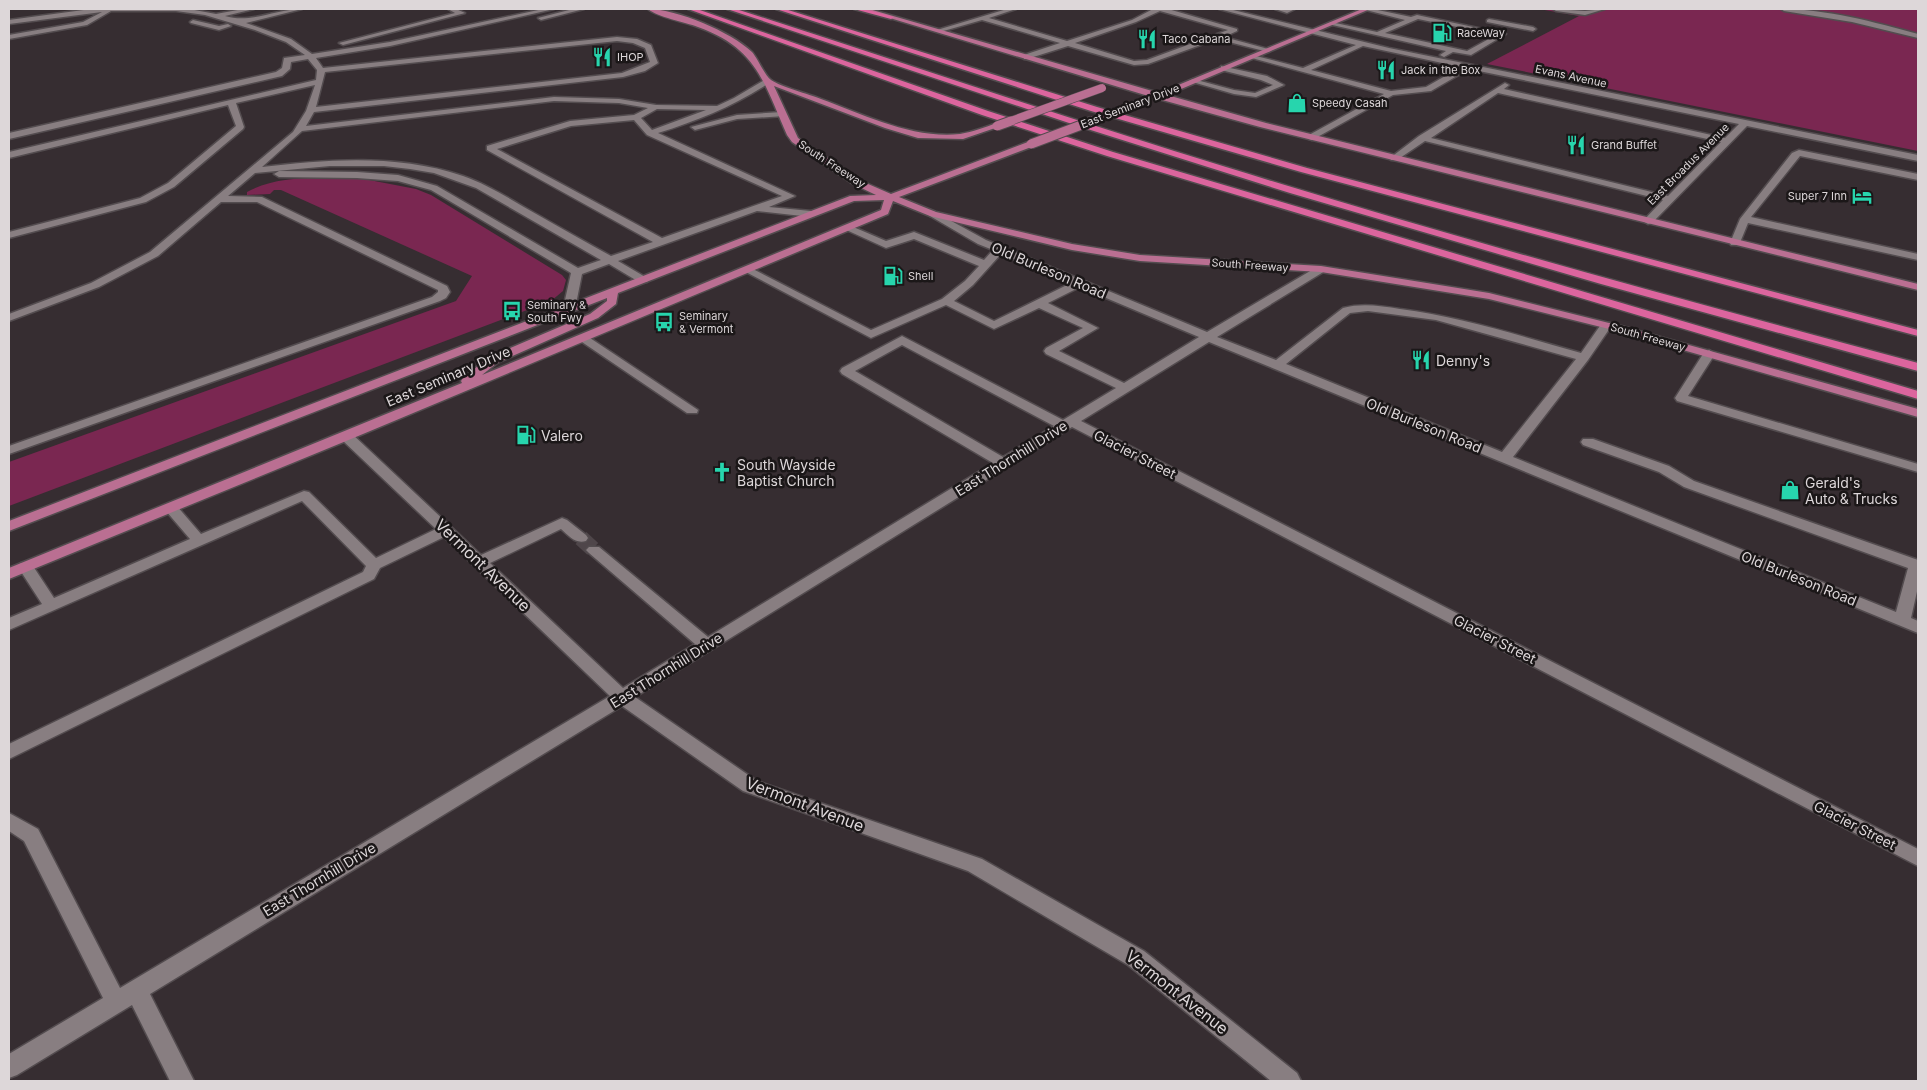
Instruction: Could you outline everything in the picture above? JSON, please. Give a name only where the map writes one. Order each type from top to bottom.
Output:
[{"type":"highway","points":[[691,9],[976,110],[1110,154],[1918,395]]},
{"type":"highway","points":[[730,9],[913,67],[1007,101],[1292,191],[1918,367]]},
{"type":"highway","points":[[779,9],[1094,109],[1304,170],[1918,333]]},
{"type":"highway","points":[[857,9],[891,17]]},
{"type":"main road","name":"South Freeway","points":[[651,9],[711,29],[736,44],[750,56],[766,81],[795,140],[856,182],[933,214],[1072,247],[1140,258],[1321,269],[1489,296],[1606,325],[1918,414]]},
{"type":"main road","points":[[863,9],[940,30],[1159,96],[1312,137],[1648,222],[1918,287]]},
{"type":"main road","name":"East Seminary Drive","points":[[9,526],[853,198],[890,197],[1159,96],[1366,9]]},
{"type":"main road","points":[[766,81],[888,126],[918,135],[946,137],[962,136],[997,126],[1115,83]]},
{"type":"main road","name":"East Seminary Drive","points":[[9,574],[885,212],[890,197]]},
{"type":"main road","points":[[452,392],[493,360],[594,316],[612,302],[613,291]]},
{"type":"street","points":[[9,20],[109,10],[163,9],[218,13],[251,9]]},
{"type":"street","points":[[193,22],[219,28],[299,9]]},
{"type":"street","points":[[314,60],[462,13],[451,9]]},
{"type":"street","points":[[314,60],[551,9]]},
{"type":"street","points":[[442,41],[581,9]]},
{"type":"street","points":[[940,30],[1013,9]]},
{"type":"street","points":[[1027,57],[1134,21],[1158,9]]},
{"type":"street","points":[[982,18],[1134,63],[1143,64],[1235,30],[1162,9]]},
{"type":"street","name":"Evans Avenue","points":[[1222,9],[1363,44],[1918,158]]},
{"type":"street","points":[[1278,9],[1289,10]]},
{"type":"street","points":[[1366,9],[1411,19]]},
{"type":"street","points":[[1556,9],[1584,13],[1602,9]]},
{"type":"street","points":[[1784,9],[1852,20],[1918,36]]},
{"type":"street","points":[[9,37],[85,24],[109,10]]},
{"type":"street","points":[[218,13],[239,23],[270,32],[314,60],[617,39],[634,41],[648,47],[654,63],[623,75],[312,110]]},
{"type":"street","points":[[1208,22],[1237,14]]},
{"type":"street","points":[[1304,70],[1363,44],[1380,34],[1417,16],[1503,34],[1468,53],[1452,50],[1380,34],[1331,24]]},
{"type":"street","points":[[1479,18],[1533,29]]},
{"type":"street","points":[[1217,37],[1268,50]]},
{"type":"street","points":[[374,55],[425,45]]},
{"type":"street","points":[[1435,59],[1452,50]]},
{"type":"street","points":[[1252,57],[1391,93],[1428,89],[1468,66]]},
{"type":"street","points":[[9,136],[279,74],[286,69],[287,60],[356,58]]},
{"type":"street","points":[[9,318],[87,288],[156,252],[220,199],[300,129],[312,110],[318,93],[320,81],[314,60]]},
{"type":"street","points":[[1193,81],[1234,92],[1256,95],[1280,85],[1264,78],[1224,68]]},
{"type":"street","points":[[1394,158],[1518,77]]},
{"type":"street","points":[[9,155],[320,81]]},
{"type":"street","points":[[650,133],[691,120],[737,100],[766,81]]},
{"type":"street","points":[[1496,90],[1728,141]]},
{"type":"street","points":[[1312,137],[1391,93]]},
{"type":"street","points":[[300,129],[554,99],[619,101],[656,107],[716,108]]},
{"type":"street","points":[[9,234],[143,200],[172,185],[240,126],[231,102]]},
{"type":"street","points":[[656,107],[636,117],[570,124],[490,148],[661,242]]},
{"type":"street","points":[[660,137],[716,120],[782,114]]},
{"type":"street","points":[[577,272],[790,196],[650,133],[636,117]]},
{"type":"street","name":"East Broadus Avenue","points":[[1648,222],[1745,123]]},
{"type":"street","points":[[1422,138],[1670,199]]},
{"type":"street","points":[[1735,243],[1745,218],[1795,155],[1799,153],[1918,177]]},
{"type":"street","points":[[252,171],[316,163],[379,163],[421,169],[459,178],[499,197],[643,280]]},
{"type":"street","points":[[252,171],[292,176],[357,175],[398,178],[434,188],[577,272]]},
{"type":"street","points":[[9,450],[442,296],[443,288],[259,199],[220,199]]},
{"type":"street","points":[[753,208],[811,214]]},
{"type":"street","name":"Old Burleson Road","points":[[933,214],[982,242],[1208,337],[1918,627]]},
{"type":"street","points":[[1745,218],[1918,258]]},
{"type":"street","points":[[847,228],[886,245],[914,235],[986,265]]},
{"type":"street","points":[[747,270],[871,334],[946,301],[969,283],[1000,249]]},
{"type":"street","name":"East Thornhill Drive","points":[[9,1067],[622,697],[1321,269]]},
{"type":"street","points":[[568,308],[577,272]]},
{"type":"street","points":[[946,301],[994,326],[1080,283]]},
{"type":"street","points":[[1038,303],[1092,328],[1050,351],[1125,388]]},
{"type":"street","points":[[1277,365],[1347,310],[1368,308],[1437,317],[1584,357]]},
{"type":"street","points":[[1505,458],[1584,357],[1606,325]]},
{"type":"street","points":[[583,338],[692,410]]},
{"type":"street","name":"Glacier Street","points":[[1004,463],[846,371],[902,340],[1918,858]]},
{"type":"street","points":[[1709,354],[1681,398],[1918,468]]},
{"type":"street","name":"Vermont Avenue","points":[[346,436],[622,697],[750,786],[975,865],[1136,958],[1289,1081]]},
{"type":"street","points":[[1588,442],[1664,469],[1689,484],[1916,565],[1902,620]]},
{"type":"street","points":[[9,624],[304,495],[374,565]]},
{"type":"street","points":[[171,508],[199,541]]},
{"type":"street","points":[[479,562],[562,523],[581,538]]},
{"type":"street","points":[[9,752],[369,575],[374,565],[446,530]]},
{"type":"street","points":[[594,550],[707,645]]},
{"type":"street","points":[[26,567],[51,606]]},
{"type":"street","points":[[9,821],[31,835],[116,1002]]},
{"type":"street","points":[[136,990],[182,1081]]},
{"type":"shaded area","points":[[1539,9],[1918,9],[1918,151],[1487,64],[1579,16]]},
{"type":"shaded area","points":[[304,178],[364,179],[416,189],[431,195],[562,275],[566,280],[563,291],[551,301],[9,506],[9,462],[456,301],[472,276],[281,190],[274,190],[270,194],[247,195],[247,192],[261,186],[289,180]]},
{"type":"tunnel","points":[[581,538],[594,550]]},
{"type":"place","name":"RaceWay","points":[[1442,33]]},
{"type":"place","name":"Taco Cabana","points":[[1147,39]]},
{"type":"place","name":"IHOP","points":[[602,57]]},
{"type":"place","name":"Jack in the Box","points":[[1386,70]]},
{"type":"place","name":"Speedy Casah","points":[[1297,103]]},
{"type":"place","name":"Grand Buffet","points":[[1576,145]]},
{"type":"place","name":"Super 7 Inn","points":[[1862,196]]},
{"type":"place","name":"Shell","points":[[893,276]]},
{"type":"place","name":"Seminary & South Fwy","points":[[512,311]]},
{"type":"place","name":"Seminary & Vermont","points":[[664,322]]},
{"type":"place","name":"Denny's","points":[[1421,360]]},
{"type":"place","name":"Valero","points":[[526,435]]},
{"type":"place","name":"South Wayside Baptist Church","points":[[722,472]]},
{"type":"place","name":"Gerald's Auto & Trucks","points":[[1790,490]]}]
